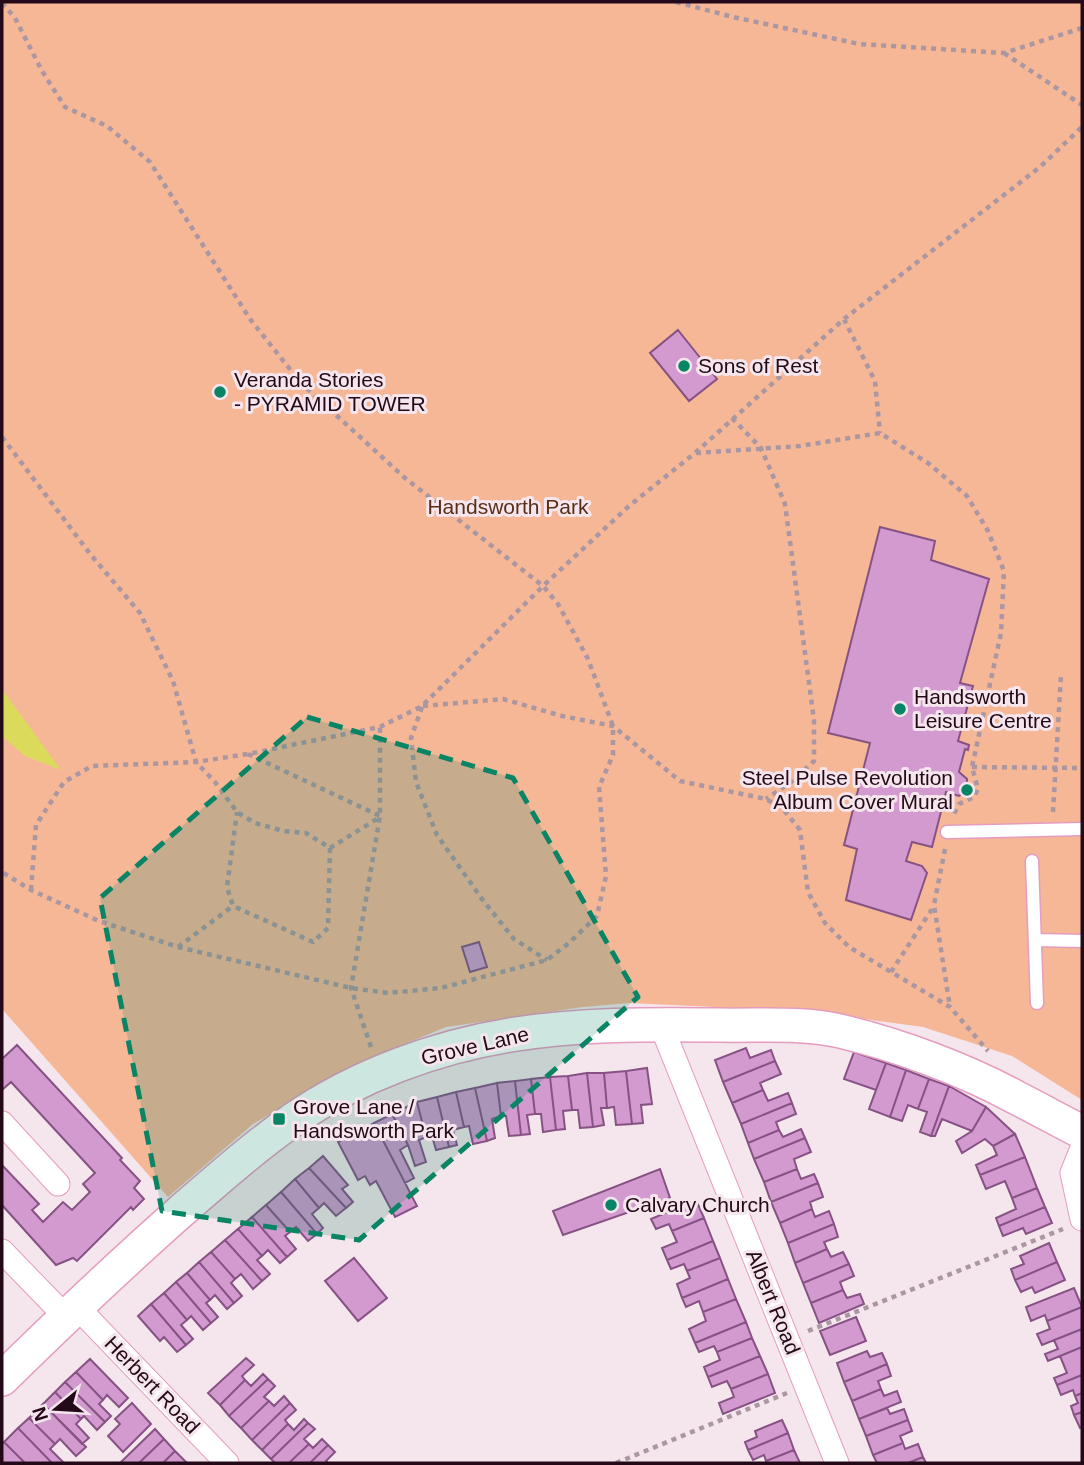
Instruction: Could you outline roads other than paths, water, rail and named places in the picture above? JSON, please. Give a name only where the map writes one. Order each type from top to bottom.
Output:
[{"type":"street","name":"Grove Lane","points":[[2,1379],[123,1262],[248,1153],[317,1105],[379,1074],[417,1058],[479,1041],[512,1034],[661,1025],[779,1023],[838,1031],[890,1045],[952,1069],[1016,1097],[1082,1132]]},
{"type":"street","name":"Albert Road","points":[[661,1025],[837,1463]]},
{"type":"street","points":[[2,1123],[58,1184]]},
{"type":"street","points":[[1076,1222],[1072,1173],[1082,1148]]},
{"type":"street","name":"Herbert Road","points":[[2,1251],[71,1312],[227,1463]]},
{"type":"lane","points":[[947,832],[1082,829]]},
{"type":"lane","points":[[1032,861],[1037,1003]]},
{"type":"lane","points":[[1036,940],[1082,941]]},
{"type":"place","name":"Sons of Rest","points":[[684,366]]},
{"type":"place","name":"Veranda Stories - PYRAMID TOWER","points":[[220,392]]},
{"type":"place","name":"Handsworth Leisure Centre","points":[[900,709]]},
{"type":"place","name":"Steel Pulse Revolution Album Cover Mural","points":[[967,790]]},
{"type":"place","name":"Grove Lane / Handsworth Park","points":[[279,1119]]},
{"type":"place","name":"Calvary Church","points":[[611,1205]]},
{"type":"park label","name":"Handsworth Park","points":[[508,507]]}]
